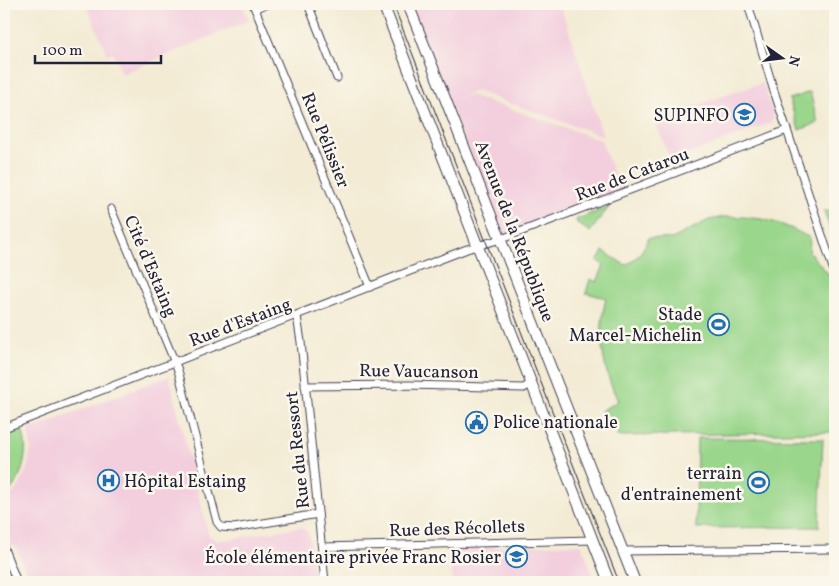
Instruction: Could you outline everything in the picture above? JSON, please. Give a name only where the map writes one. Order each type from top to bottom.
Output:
[{"type":"main road","points":[[383,4],[482,245],[531,384],[610,582]]},
{"type":"main road","name":"Avenue de la République","points":[[408,4],[635,582]]},
{"type":"street","points":[[254,6],[267,4]]},
{"type":"street","points":[[308,4],[337,78]]},
{"type":"street","points":[[748,4],[835,274]]},
{"type":"street","name":"Rue Pélissier","points":[[254,6],[370,287]]},
{"type":"street","name":"Rue de Catarou","points":[[482,245],[788,130]]},
{"type":"street","name":"Cité d'Estaing","points":[[111,208],[175,363],[217,522],[221,527],[234,528],[318,514]]},
{"type":"street","name":"Rue d'Estaing","points":[[4,428],[466,249],[482,245]]},
{"type":"street","name":"Rue du Ressort","points":[[297,316],[325,582]]},
{"type":"street","name":"Rue Vaucanson","points":[[305,386],[410,385],[524,388],[531,384]]},
{"type":"street","name":"Rue des Récollets","points":[[322,547],[592,540]]},
{"type":"street","points":[[4,549],[17,582]]},
{"type":"street","points":[[622,551],[835,549]]},
{"type":"shaded area","points":[[86,4],[242,4],[249,20],[122,74],[113,52],[107,54]]},
{"type":"shaded area","points":[[408,4],[560,4],[603,136],[476,91],[450,102],[470,95],[601,140],[621,193],[505,237]]},
{"type":"shaded area","points":[[763,83],[774,117],[770,123],[671,161],[654,119]]},
{"type":"shaded area","name":"Hôpital Estaing","points":[[169,376],[209,536],[217,541],[301,527],[309,533],[314,582],[30,582],[15,545],[10,546],[4,517],[4,504],[20,485],[28,465],[31,448],[28,430]]},
{"type":"shaded area","points":[[581,544],[596,582],[452,582],[451,548]]},
{"type":"green space","points":[[810,92],[818,123],[799,130],[789,99]]},
{"type":"green space","points":[[609,207],[590,232],[576,222],[577,219]]},
{"type":"green space","points":[[824,211],[835,212],[835,234],[832,234]]},
{"type":"green space","name":"Stade Marcel-Michelin","points":[[724,217],[748,217],[769,221],[789,227],[810,238],[809,252],[830,276],[835,287],[835,375],[831,386],[835,388],[835,432],[617,436],[618,428],[608,413],[603,415],[601,411],[618,401],[608,376],[603,351],[602,325],[606,298],[586,293],[590,279],[597,282],[604,265],[597,261],[603,251],[625,265],[639,254],[648,238],[672,239],[709,220]]},
{"type":"green space","points":[[21,427],[25,446],[23,465],[16,482],[4,497],[4,433]]},
{"type":"green space","points":[[697,438],[823,439],[819,527],[696,528]]},
{"type":"tram line","points":[[393,4],[619,582]]},
{"type":"place","name":"SUPINFO","points":[[745,115]]},
{"type":"place","name":"Stade Marcel-Michelin","points":[[718,324]]},
{"type":"place","name":"Police nationale","points":[[477,422]]},
{"type":"place","name":"Hôpital Estaing","points":[[108,481]]},
{"type":"place","name":"terrain d'entrainement","points":[[758,483]]},
{"type":"place","name":"École élémentaire privée Franc Rosier","points":[[517,557]]}]
